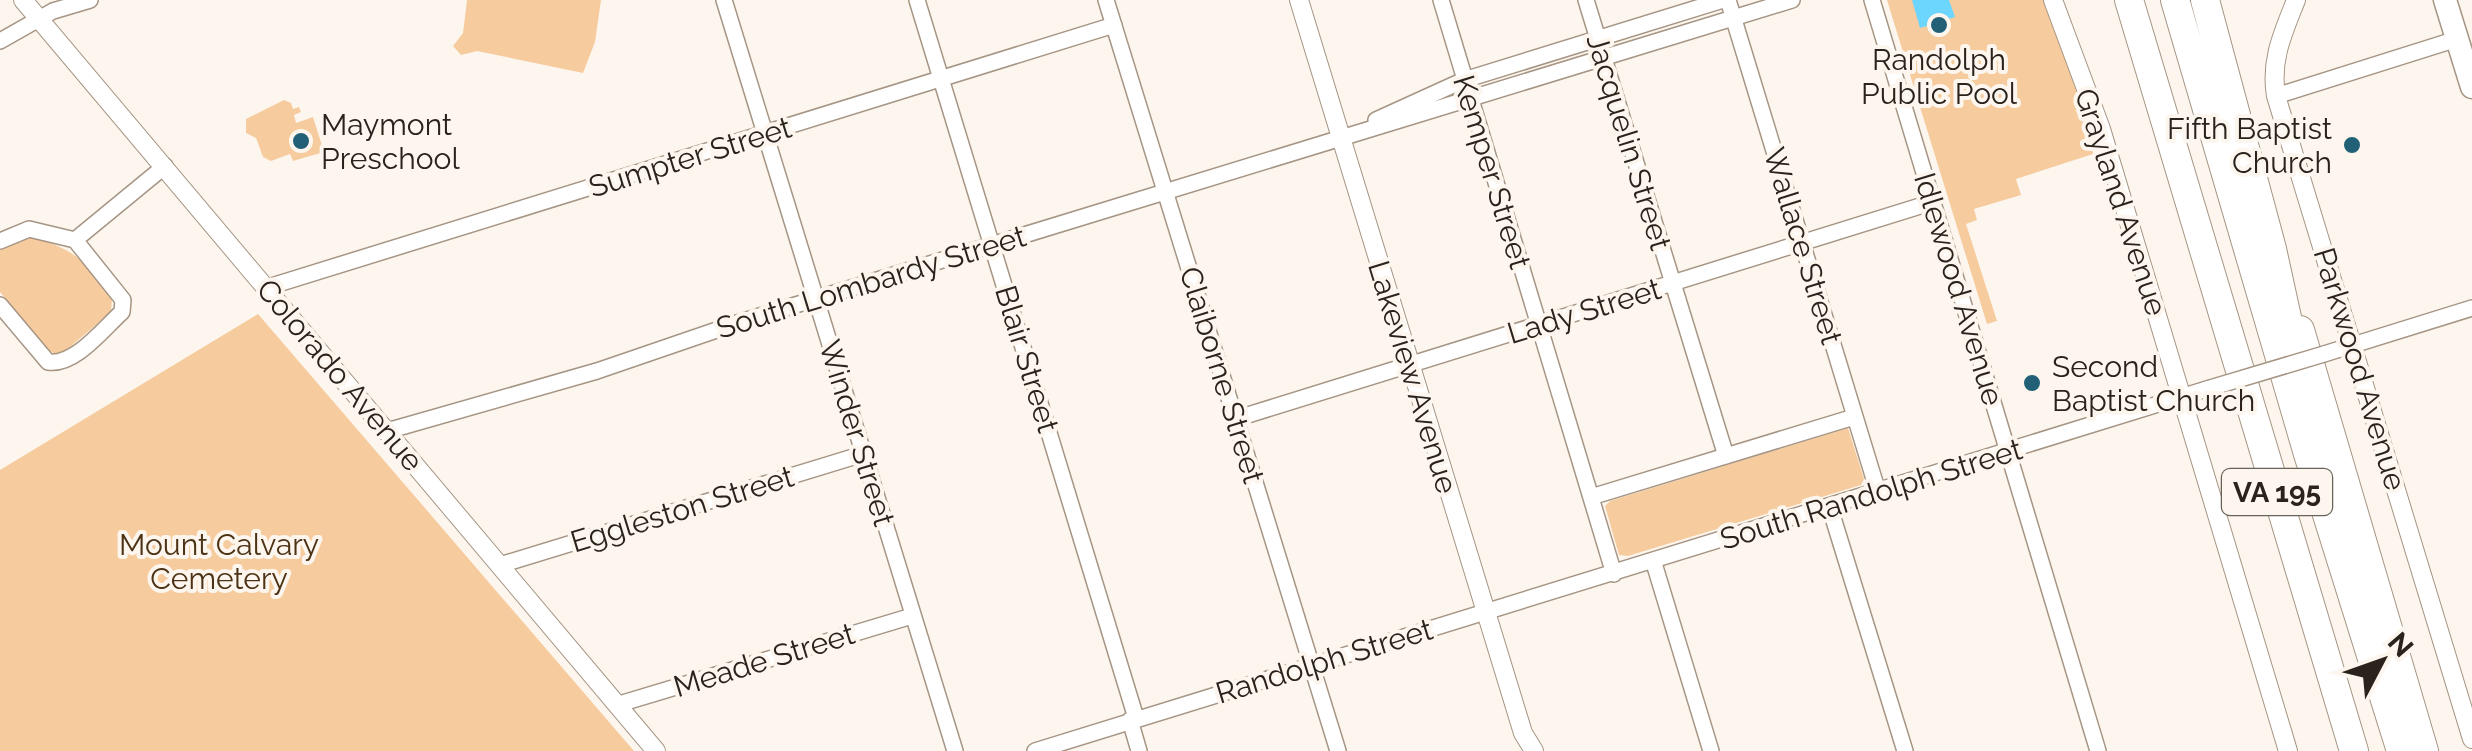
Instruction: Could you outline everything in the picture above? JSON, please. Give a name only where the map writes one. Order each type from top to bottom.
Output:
[{"type":"highway","name":"VA 195","points":[[2129,0],[2354,751]]},
{"type":"highway","name":"VA 195","points":[[2175,0],[2297,418],[2401,751]]},
{"type":"highway","points":[[2205,0],[2272,248],[2292,341],[2337,496],[2387,704]]},
{"type":"highway","points":[[2272,248],[2424,751]]},
{"type":"highway","points":[[2318,629],[2325,707],[2337,751]]},
{"type":"main road","points":[[2446,0],[2472,87]]},
{"type":"street","name":"Colorado Avenue","points":[[23,0],[656,751]]},
{"type":"street","points":[[0,41],[40,19],[90,0]]},
{"type":"street","name":"Winder Street","points":[[724,0],[955,751]]},
{"type":"street","name":"Blair Street","points":[[917,0],[1133,719],[1139,751]]},
{"type":"street","name":"Claiborne Street","points":[[1106,0],[1338,751]]},
{"type":"street","name":"Lakeview Avenue","points":[[1299,0],[1348,134],[1408,365],[1524,733],[1534,751]]},
{"type":"street","name":"Kemper Street","points":[[1440,0],[1614,574]]},
{"type":"street","name":"Jacquelin Street","points":[[1586,0],[1726,456]]},
{"type":"street","name":"South Lombardy Street","points":[[1348,134],[1464,80],[1726,0]]},
{"type":"street","name":"Wallace Street","points":[[1726,0],[1878,492]]},
{"type":"street","name":"South Lombardy Street","points":[[386,431],[597,371],[816,298],[1792,0]]},
{"type":"street","name":"Idlewood Avenue","points":[[1872,0],[2098,751]]},
{"type":"street","name":"Grayland Avenue","points":[[2053,0],[2102,129],[2288,751]]},
{"type":"street","name":"Parkwood Avenue","points":[[2296,0],[2276,54],[2276,96],[2472,739]]},
{"type":"street","name":"Sumpter Street","points":[[266,288],[1114,25]]},
{"type":"street","points":[[2276,96],[2457,39]]},
{"type":"street","points":[[75,240],[164,166]]},
{"type":"street","name":"Lady Street","points":[[1234,419],[1932,202]]},
{"type":"street","points":[[0,241],[28,229],[75,240],[122,300],[122,312],[58,364],[48,362],[0,305]]},
{"type":"street","name":"South Randolph Street","points":[[1614,574],[2472,308]]},
{"type":"street","points":[[1591,497],[1854,417]]},
{"type":"street","name":"Eggleston Street","points":[[500,565],[863,454]]},
{"type":"street","points":[[1830,508],[1904,751]]},
{"type":"street","points":[[1653,560],[1711,751]]},
{"type":"street","name":"Randolph Street","points":[[1035,751],[1614,574]]},
{"type":"street","name":"Meade Street","points":[[616,704],[912,616]]},
{"type":"green space","points":[[467,0],[601,0],[595,42],[583,73],[477,51],[461,55],[453,46],[463,33]]},
{"type":"green space","points":[[1887,0],[2045,0],[2093,135],[2093,154],[2016,179],[2021,195],[1974,209],[1977,220],[1966,224],[1997,321],[1987,324]]},
{"type":"green space","points":[[284,100],[293,109],[299,107],[301,112],[294,115],[296,123],[313,117],[324,152],[293,161],[290,154],[271,161],[263,157],[256,138],[246,133],[246,119]]},
{"type":"green space","points":[[31,237],[78,258],[112,298],[111,312],[63,353],[47,349],[0,292],[0,249]]},
{"type":"green space","name":"Mount Calvary Cemetery","points":[[258,314],[634,751],[0,751],[0,470]]},
{"type":"green space","points":[[1848,428],[1864,479],[1861,485],[1628,556],[1619,555],[1605,506],[1610,501]]},
{"type":"water","points":[[1912,0],[1949,0],[1955,17],[1920,28]]},
{"type":"place","name":"Randolph Public Pool","points":[[1939,25]]},
{"type":"place","name":"Maymont Preschool","points":[[301,141]]},
{"type":"place","name":"Fifth Baptist Church","points":[[2352,145]]},
{"type":"place","name":"Second Baptist Church","points":[[2032,383]]}]
